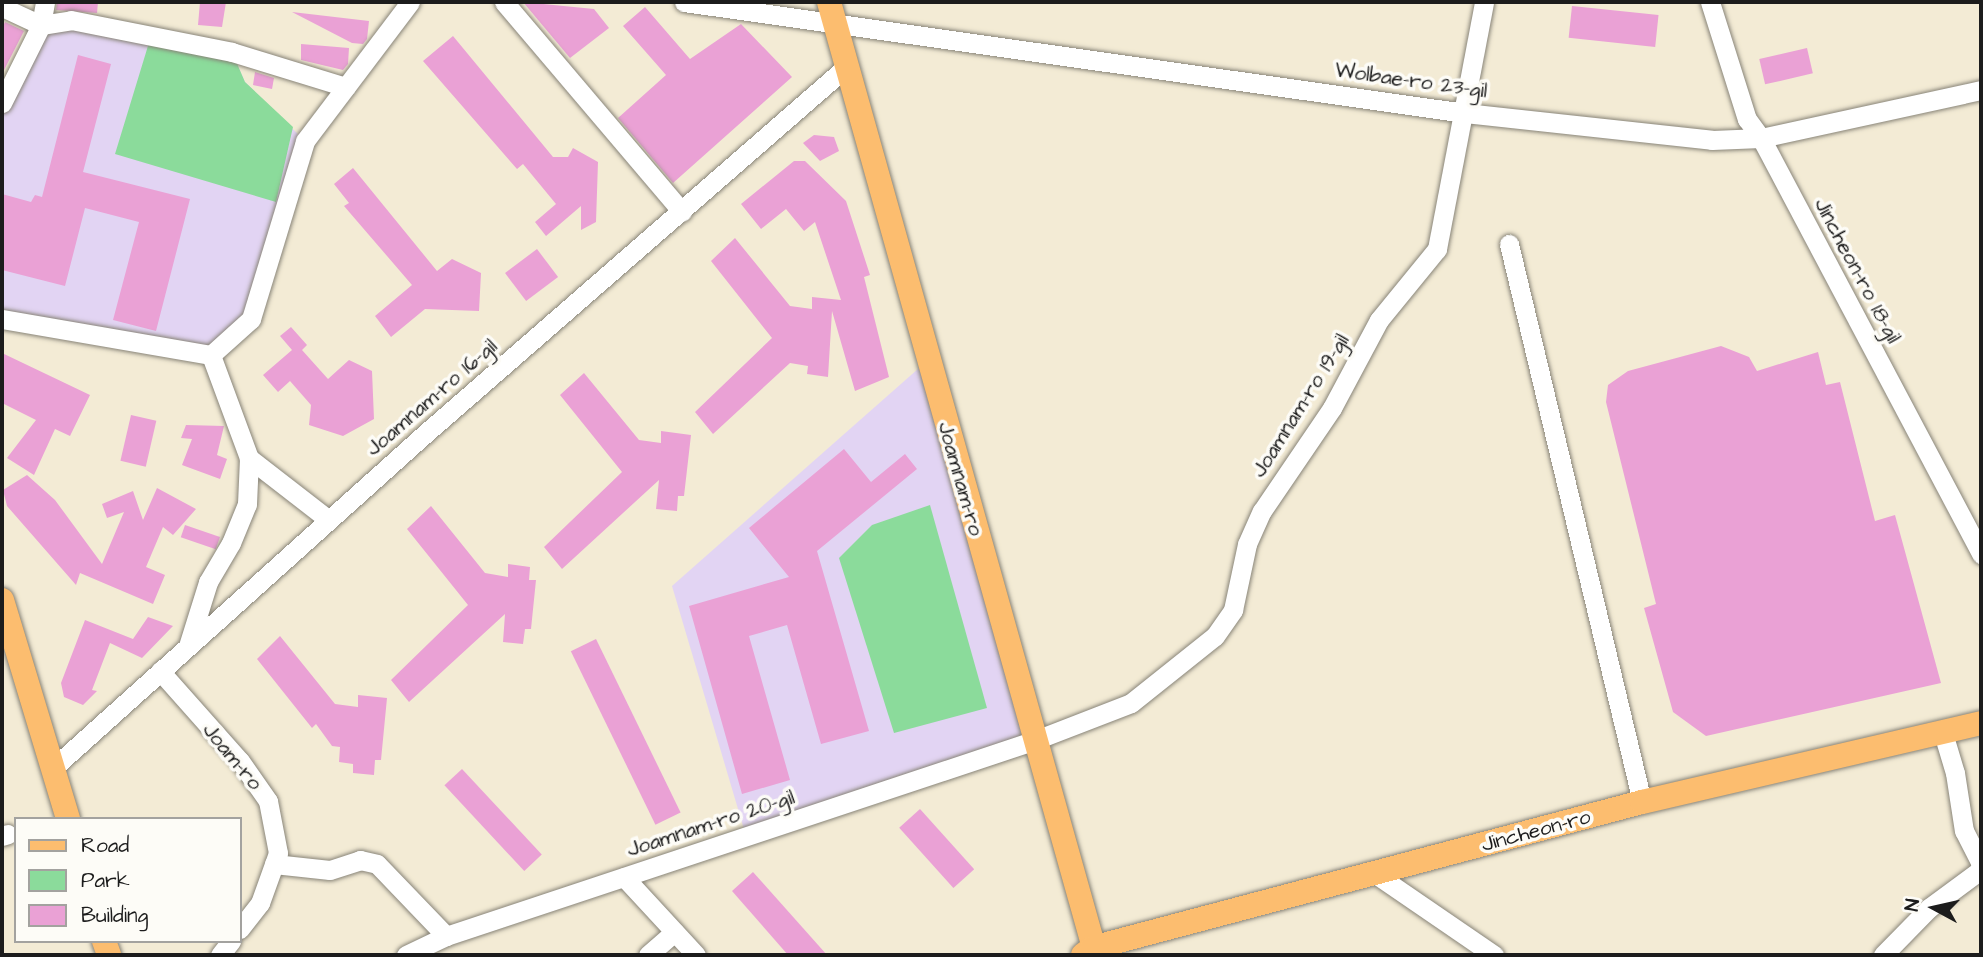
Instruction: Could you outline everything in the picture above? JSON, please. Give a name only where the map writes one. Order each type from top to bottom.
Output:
[{"type":"main road","name":"Joamnam-ro","points":[[831,12],[1090,953]]},
{"type":"main road","points":[[2,600],[67,817]]},
{"type":"main road","name":"Jincheon-ro","points":[[1090,953],[1642,802],[1981,723]]},
{"type":"street","points":[[2,103],[41,25],[44,2]]},
{"type":"street","points":[[211,355],[251,319],[305,141],[410,2]]},
{"type":"street","points":[[503,2],[682,212]]},
{"type":"street","name":"Wolbae-ro 23-gil","points":[[684,2],[831,12],[1465,113],[1712,140],[1761,138],[1981,90]]},
{"type":"street","name":"Joamnam-ro 19-gil","points":[[1033,741],[1131,703],[1214,636],[1233,610],[1247,544],[1262,511],[1332,408],[1379,320],[1437,249],[1484,2]]},
{"type":"street","name":"Jincheon-ro 18-gil","points":[[1710,2],[1747,119],[1761,138],[1981,554]]},
{"type":"street","points":[[2,7],[41,25],[71,20],[218,50],[346,87]]},
{"type":"street","name":"Joamnam-ro 16-gil","points":[[53,768],[329,520],[846,67]]},
{"type":"street","points":[[1510,244],[1642,802]]},
{"type":"street","points":[[2,319],[211,355]]},
{"type":"street","points":[[187,647],[208,582],[231,543],[247,504],[249,458],[211,355]]},
{"type":"street","points":[[249,458],[329,520]]},
{"type":"street","name":"Joam-ro","points":[[160,671],[240,761],[268,801],[278,853],[260,902],[242,926]]},
{"type":"street","points":[[1883,955],[1929,908],[1979,871],[1981,864],[1964,831],[1955,773],[1942,733]]},
{"type":"street","name":"Joamnam-ro 20-gil","points":[[406,955],[446,936],[1033,741]]},
{"type":"street","points":[[274,864],[330,870],[360,860],[377,864],[446,936]]},
{"type":"street","points":[[1377,875],[1494,955]]},
{"type":"street","points":[[624,877],[696,955]]},
{"type":"street","points":[[648,955],[674,932]]},
{"type":"shaded area","points":[[41,25],[232,52],[245,82],[305,141],[251,319],[211,355],[2,319],[2,103]]},
{"type":"shaded area","points":[[927,361],[1033,741],[746,836],[672,586]]},
{"type":"green space","points":[[151,36],[232,52],[245,82],[293,127],[276,202],[115,154]]},
{"type":"green space","points":[[930,505],[987,708],[894,733],[839,558],[872,525]]},
{"type":"building","points":[[57,2],[98,2],[97,13],[56,10]]},
{"type":"building","points":[[200,2],[226,2],[222,27],[198,25]]},
{"type":"building","points":[[523,2],[594,9],[609,28],[570,58]]},
{"type":"building","points":[[1572,6],[1659,15],[1655,47],[1569,38]]},
{"type":"building","points":[[645,7],[690,59],[741,24],[792,77],[673,183],[618,118],[666,75],[623,26]]},
{"type":"building","points":[[292,12],[369,21],[367,39],[363,44],[352,43]]},
{"type":"building","points":[[5,22],[24,31],[2,74],[2,28]]},
{"type":"building","points":[[453,36],[553,157],[568,157],[573,148],[598,162],[596,222],[581,230],[581,206],[546,236],[535,222],[556,204],[523,164],[517,169],[423,61]]},
{"type":"building","points":[[301,44],[349,48],[348,64],[343,70],[301,60]]},
{"type":"building","points":[[1807,48],[1813,73],[1765,84],[1759,59]]},
{"type":"building","points":[[78,55],[111,64],[83,172],[190,199],[156,331],[113,320],[139,222],[85,208],[65,286],[2,270],[2,194],[31,202],[35,195],[42,197]]},
{"type":"building","points":[[255,72],[274,78],[272,89],[253,85]]},
{"type":"building","points":[[814,135],[834,137],[839,151],[820,161],[803,143]]},
{"type":"building","points":[[794,161],[805,161],[846,201],[870,275],[864,277],[889,377],[855,391],[832,311],[828,377],[807,374],[808,366],[790,363],[713,434],[695,412],[772,338],[711,261],[735,238],[790,306],[812,309],[812,297],[841,300],[815,222],[804,231],[786,209],[761,229],[741,204]]},
{"type":"building","points":[[353,168],[437,271],[452,259],[481,273],[479,311],[425,309],[391,337],[375,316],[412,285],[344,206],[349,203],[334,184]]},
{"type":"building","points":[[537,249],[558,277],[526,301],[505,273]]},
{"type":"building","points":[[291,327],[307,345],[302,350],[328,379],[349,360],[372,371],[374,419],[343,436],[309,425],[311,405],[290,381],[278,392],[263,375],[292,350],[280,336]]},
{"type":"building","points":[[1721,346],[1749,357],[1757,371],[1818,352],[1826,385],[1840,382],[1875,521],[1895,515],[1941,683],[1706,736],[1673,712],[1644,608],[1656,604],[1606,402],[1608,385],[1628,371]]},
{"type":"building","points":[[2,353],[90,395],[70,436],[55,429],[34,475],[7,458],[36,420],[2,403]]},
{"type":"building","points":[[584,373],[639,440],[661,443],[661,431],[691,435],[684,496],[678,496],[677,511],[656,509],[659,480],[562,569],[544,547],[622,472],[560,395]]},
{"type":"building","points":[[131,415],[156,421],[146,467],[120,461]]},
{"type":"building","points":[[186,425],[224,426],[217,455],[227,459],[220,479],[182,465],[192,439],[181,438]]},
{"type":"building","points":[[844,449],[871,482],[905,454],[917,469],[817,551],[869,731],[821,744],[787,625],[749,636],[790,780],[742,794],[689,606],[789,577],[749,528]]},
{"type":"building","points":[[27,475],[55,500],[102,564],[124,512],[107,518],[102,504],[133,491],[143,520],[157,488],[196,509],[173,535],[163,527],[146,567],[165,575],[153,604],[80,573],[76,585],[7,506],[3,490]]},
{"type":"building","points":[[431,506],[485,573],[508,577],[508,564],[530,567],[529,580],[536,580],[531,629],[525,629],[523,644],[503,642],[505,614],[409,702],[391,680],[468,605],[407,529]]},
{"type":"building","points":[[185,525],[220,537],[216,549],[181,537]]},
{"type":"building","points":[[148,617],[173,626],[142,658],[110,643],[92,690],[97,691],[83,705],[64,697],[61,683],[85,620],[133,639]]},
{"type":"building","points":[[280,636],[335,704],[358,707],[358,695],[387,698],[381,760],[375,760],[374,775],[353,773],[353,764],[339,762],[340,747],[332,746],[316,724],[312,728],[257,659]]},
{"type":"building","points":[[596,639],[681,812],[655,825],[571,651]]},
{"type":"building","points":[[462,769],[542,855],[524,871],[444,785]]},
{"type":"building","points":[[920,809],[974,869],[953,888],[899,828]]},
{"type":"building","points":[[753,872],[827,955],[788,955],[732,891]]}]
